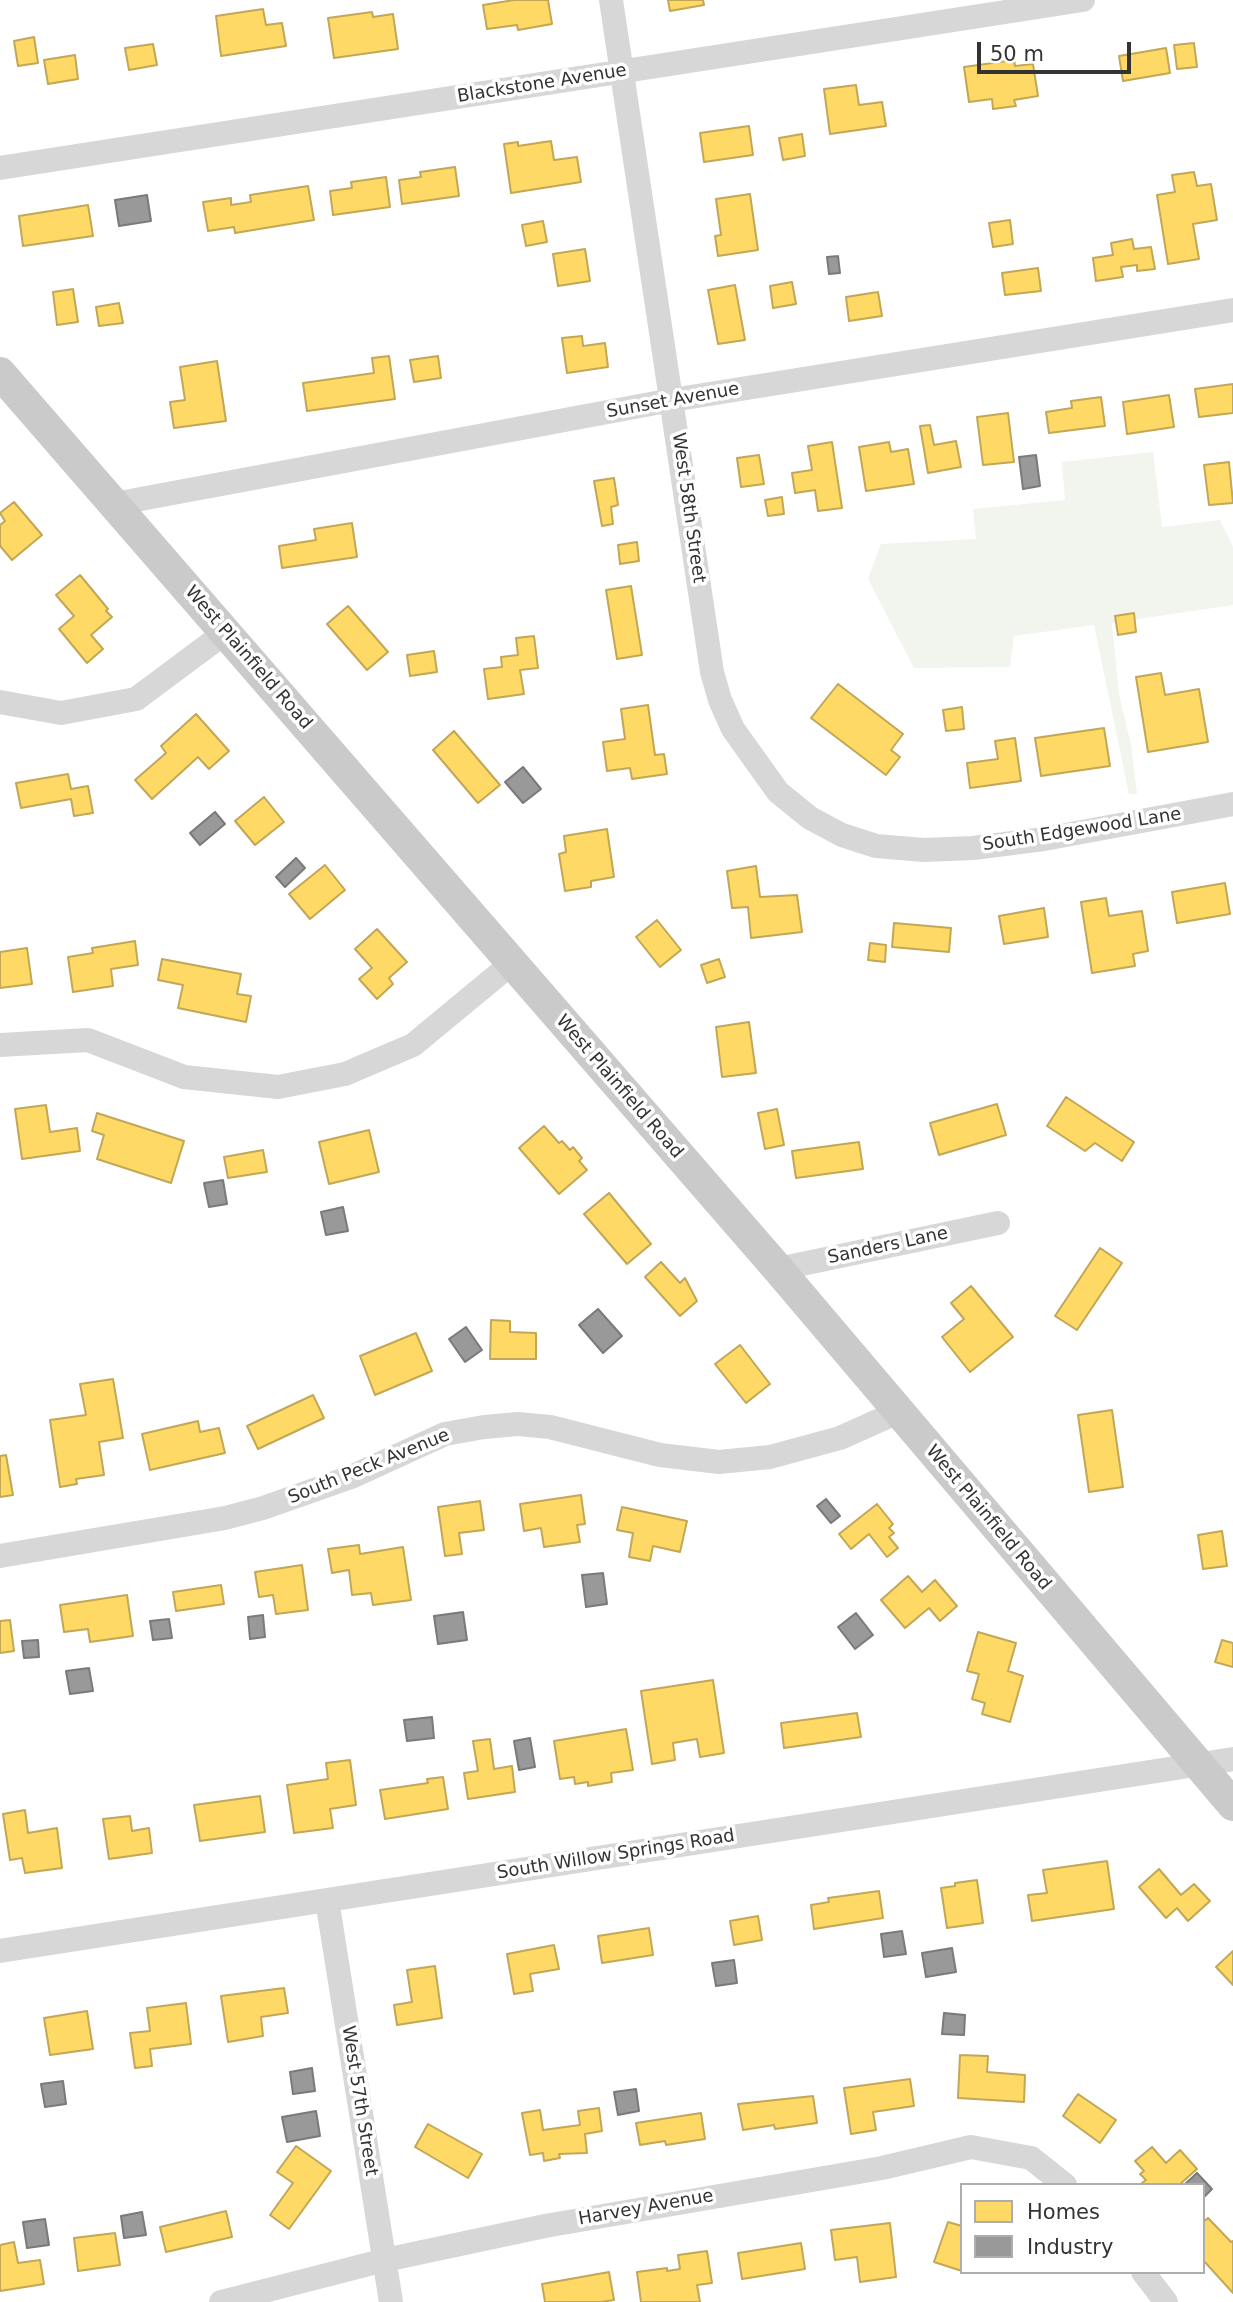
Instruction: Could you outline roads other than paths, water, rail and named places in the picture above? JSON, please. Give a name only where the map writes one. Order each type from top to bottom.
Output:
[{"type":"main road","name":"West Plainfield Road","points":[[0,373],[510,964],[778,1269],[1233,1805]]},
{"type":"street","name":"West 58th Street","points":[[611,0],[712,672],[720,700],[733,729],[778,792],[810,818]]},
{"type":"street","name":"Blackstone Avenue","points":[[0,168],[1083,0]]},
{"type":"street","name":"Sunset Avenue","points":[[114,504],[672,400],[1233,310]]},
{"type":"street","points":[[0,702],[61,713],[136,699],[226,632]]},
{"type":"street","name":"South Edgewood Lane","points":[[810,818],[842,835],[876,846],[924,850],[1044,839],[1233,804]]},
{"type":"street","points":[[0,1045],[88,1040],[184,1077],[278,1087],[345,1074],[413,1045],[510,964]]},
{"type":"street","name":"Sanders Lane","points":[[778,1269],[998,1223]]},
{"type":"street","name":"South Peck Avenue","points":[[0,1556],[225,1518],[351,1477],[444,1434],[484,1427],[518,1424],[550,1427],[660,1455],[719,1462],[770,1457],[841,1438],[898,1412]]},
{"type":"street","name":"South Willow Springs Road","points":[[0,1951],[1233,1759]]},
{"type":"street","name":"West 57th Street","points":[[327,1900],[391,2302]]},
{"type":"street","name":"Harvey Avenue","points":[[221,2302],[385,2260],[545,2226],[882,2168],[971,2147],[1031,2158],[1062,2183]]},
{"type":"street","points":[[1145,2274],[1166,2302]]}]
